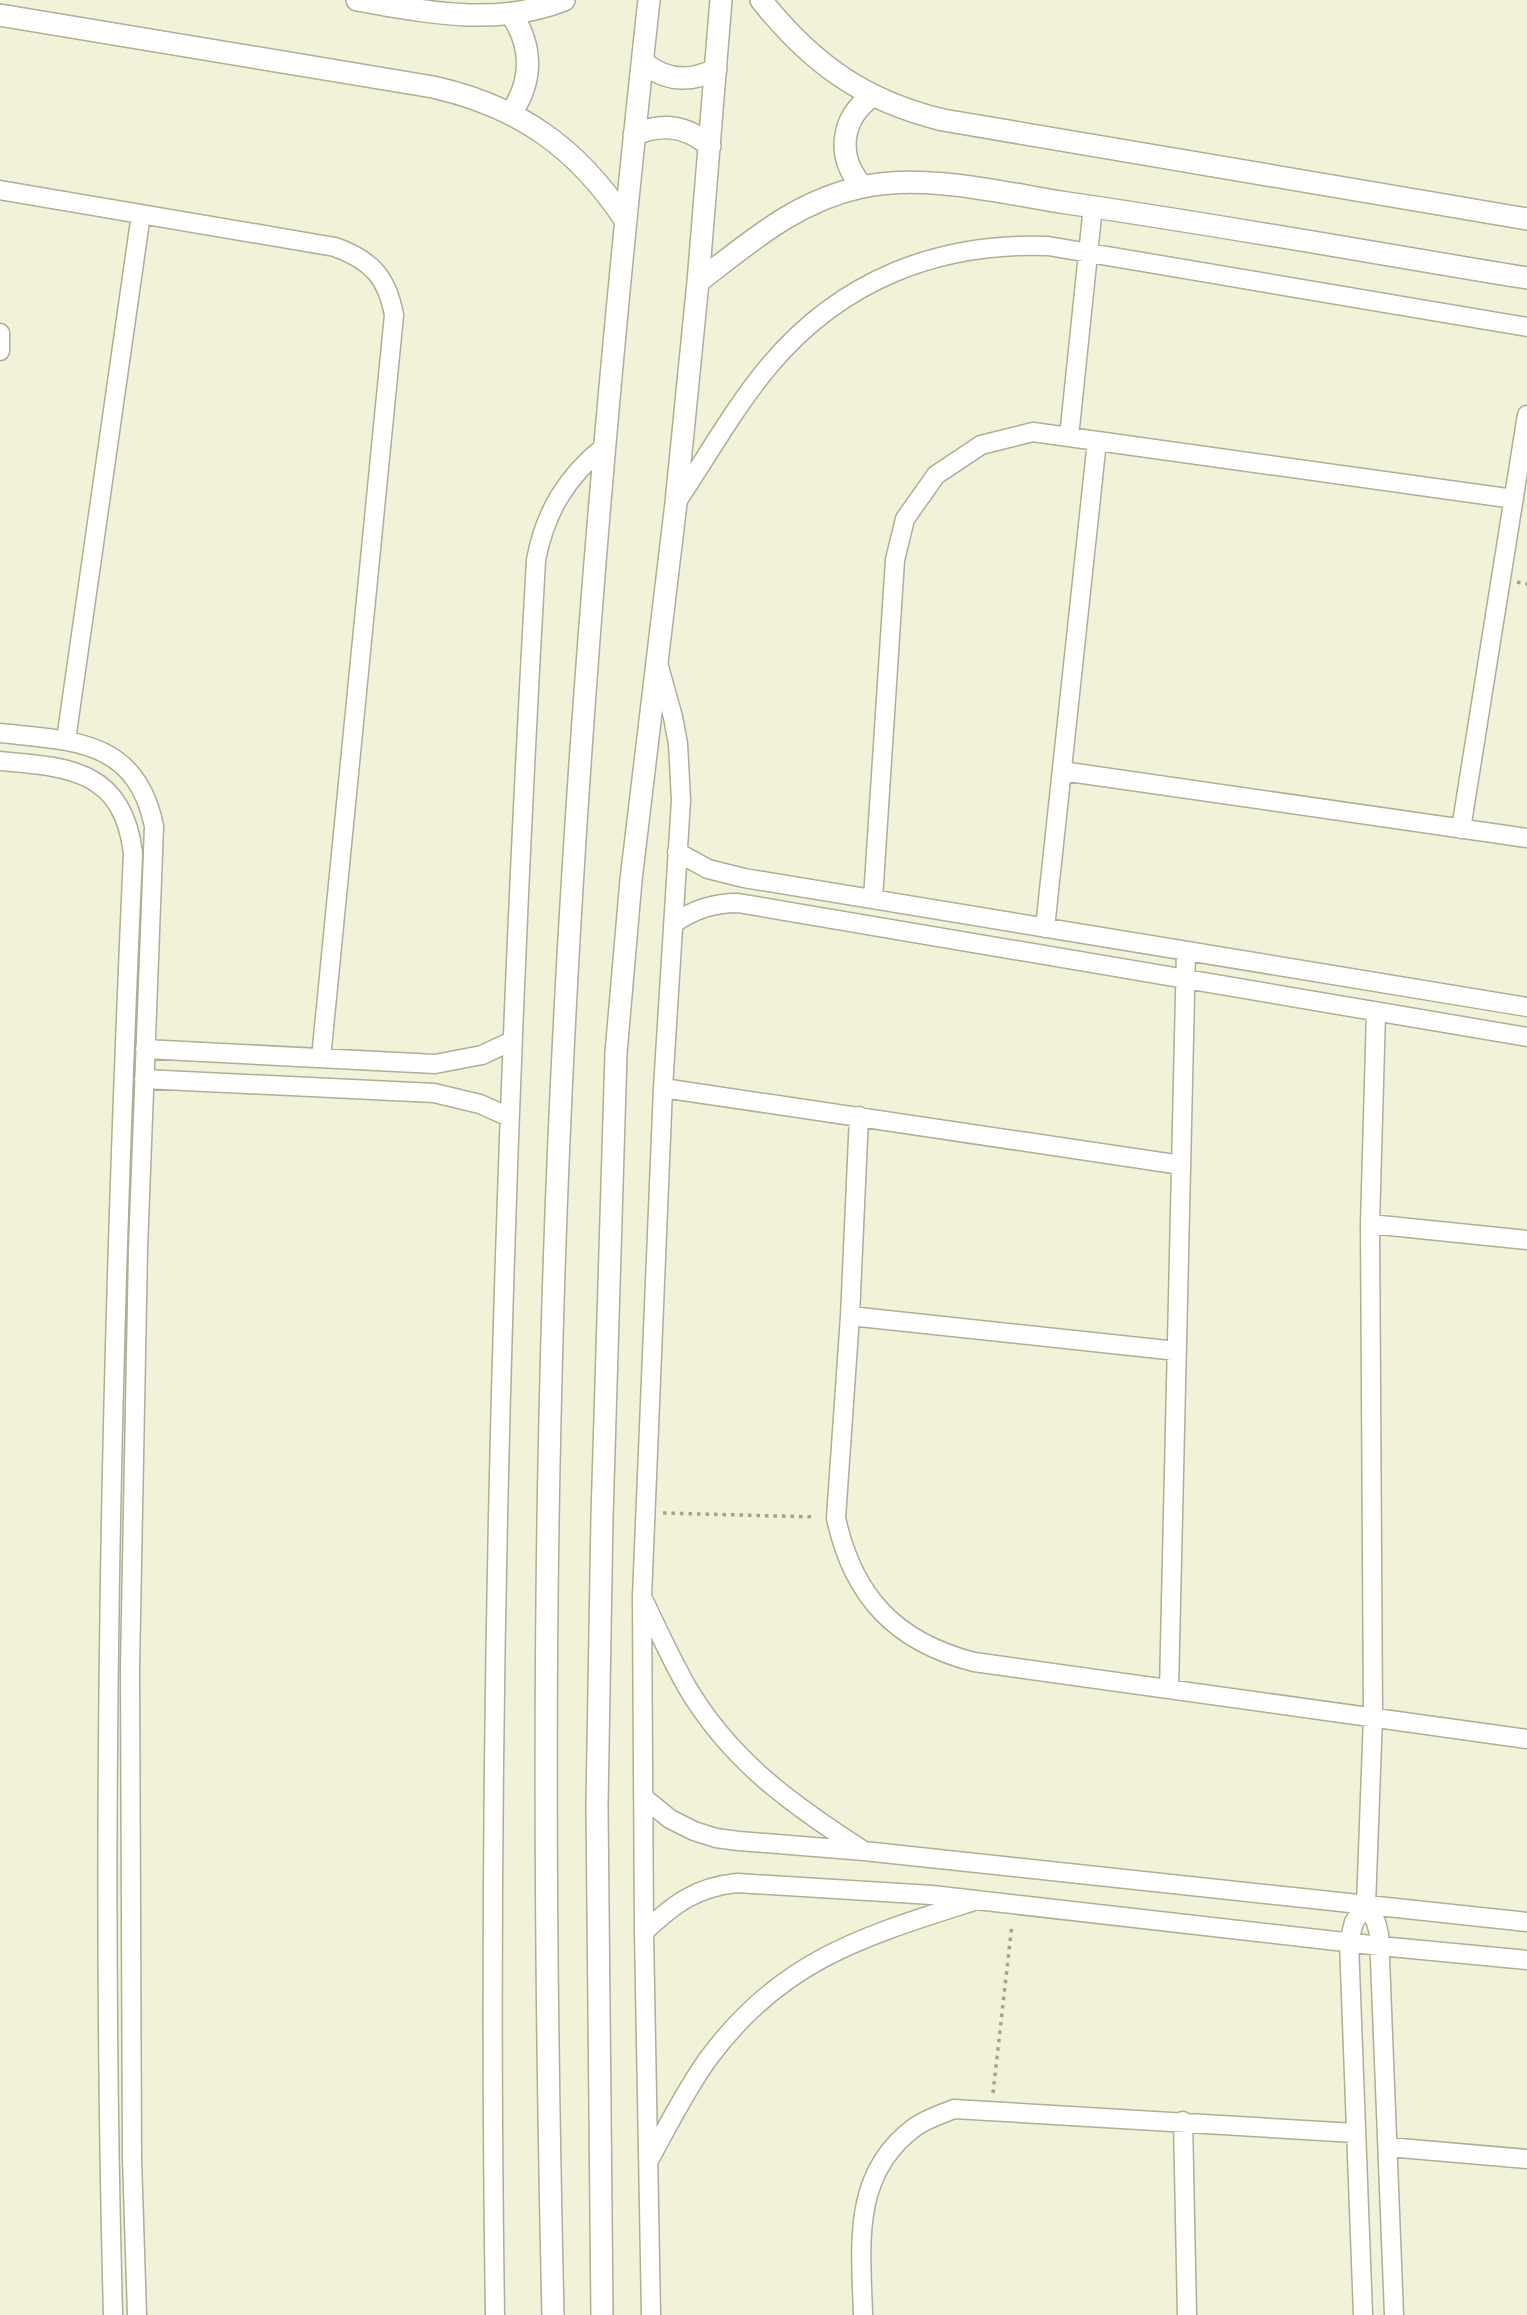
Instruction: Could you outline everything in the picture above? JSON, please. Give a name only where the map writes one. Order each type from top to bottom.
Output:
[{"type":"street","points":[[357,0],[447,15],[479,16],[511,14],[564,0]]},
{"type":"street","points":[[553,2315],[546,1788],[550,1402],[570,928],[592,607],[625,220],[649,0]]},
{"type":"street","points":[[602,2315],[597,1804],[612,1139],[629,893],[677,503],[721,0]]},
{"type":"street","points":[[761,0],[793,38],[830,70],[872,96],[919,114],[1527,219]]},
{"type":"street","points":[[511,14],[524,37],[529,63],[524,90],[511,113]]},
{"type":"street","points":[[0,15],[433,87],[473,97],[531,124],[568,151],[599,183],[625,220]]},
{"type":"street","points":[[642,62],[672,78],[695,78],[716,69]]},
{"type":"street","points":[[863,187],[849,168],[844,145],[849,122],[855,112],[872,96]]},
{"type":"street","points":[[634,135],[657,127],[680,128],[701,138],[710,146]]},
{"type":"street","points":[[698,282],[786,216],[823,198],[863,187],[894,183],[924,183],[1093,206],[1527,278]]},
{"type":"street","points":[[0,190],[344,250],[369,264],[382,279],[390,296],[394,315],[321,1059]]},
{"type":"street","points":[[1069,437],[1093,206]]},
{"type":"street","points":[[66,740],[141,214]]},
{"type":"street","points":[[677,503],[754,385],[771,364],[817,319],[861,289],[898,270],[957,251],[1017,245],[1088,251],[1527,327]]},
{"type":"street","points":[[0,333],[0,351]]},
{"type":"street","points":[[1461,829],[1527,415]]},
{"type":"street","points":[[873,899],[895,560],[905,519],[936,475],[981,445],[1033,432],[1514,499]]},
{"type":"street","points":[[1045,928],[1097,441]]},
{"type":"street","points":[[495,2315],[493,1918],[499,1469],[512,1041],[536,560],[546,522],[564,488],[583,465],[606,446]]},
{"type":"street","points":[[651,2315],[644,1932],[642,1597],[663,1088],[681,800],[678,744],[658,663]]},
{"type":"street","points":[[0,733],[66,740],[97,749],[125,768],[144,795],[150,810],[155,843],[145,1044],[133,1458],[129,1877],[136,2315]]},
{"type":"street","points":[[0,761],[55,766],[85,776],[110,795],[126,822],[133,853],[111,1457],[107,1876],[113,2315]]},
{"type":"street","points":[[1062,771],[1527,838]]},
{"type":"street","points":[[677,852],[708,869],[726,874],[1527,1007]]},
{"type":"street","points":[[673,924],[699,909],[738,904],[1527,1037]]},
{"type":"street","points":[[1169,1689],[1186,951]]},
{"type":"street","points":[[1376,1012],[1370,1224],[1373,1717],[1366,1905],[1376,1922],[1380,1946],[1394,2315]]},
{"type":"street","points":[[125,1038],[145,1044],[321,1059],[449,1063],[482,1055],[512,1041]]},
{"type":"street","points":[[368,1089],[369,1061]]},
{"type":"street","points":[[449,1063],[449,1096]]},
{"type":"street","points":[[144,1079],[368,1089],[449,1096],[480,1104],[509,1116]]},
{"type":"street","points":[[663,1088],[1181,1165]]},
{"type":"street","points":[[859,1116],[850,1316],[836,1518],[851,1569],[864,1592],[881,1612],[901,1630],[924,1645],[974,1662],[1527,1739]]},
{"type":"street","points":[[1370,1224],[1527,1240]]},
{"type":"street","points":[[850,1316],[1177,1351]]},
{"type":"street","points":[[642,1597],[688,1689],[730,1745],[780,1794],[864,1851]]},
{"type":"street","points":[[643,1797],[670,1819],[716,1838],[864,1851],[1527,1922]]},
{"type":"street","points":[[107,1876],[129,1877]]},
{"type":"street","points":[[644,1932],[671,1907],[689,1896],[705,1889],[729,1884],[918,1894],[1527,1960]]},
{"type":"street","points":[[647,2163],[707,2061],[742,2019],[782,1983],[852,1942],[979,1900]]},
{"type":"street","points":[[1363,2315],[1349,1942],[1354,1922],[1366,1905]]},
{"type":"street","points":[[863,2315],[860,2234],[867,2193],[886,2156],[916,2127],[954,2109],[1355,2133]]},
{"type":"street","points":[[1183,2122],[1187,2315]]},
{"type":"street","points":[[1388,2147],[1527,2159]]},
{"type":"street","points":[[109,2160],[132,2159]]},
{"type":"path","points":[[645,1513],[836,1518]]},
{"type":"path","points":[[991,2110],[1014,1904]]}]
